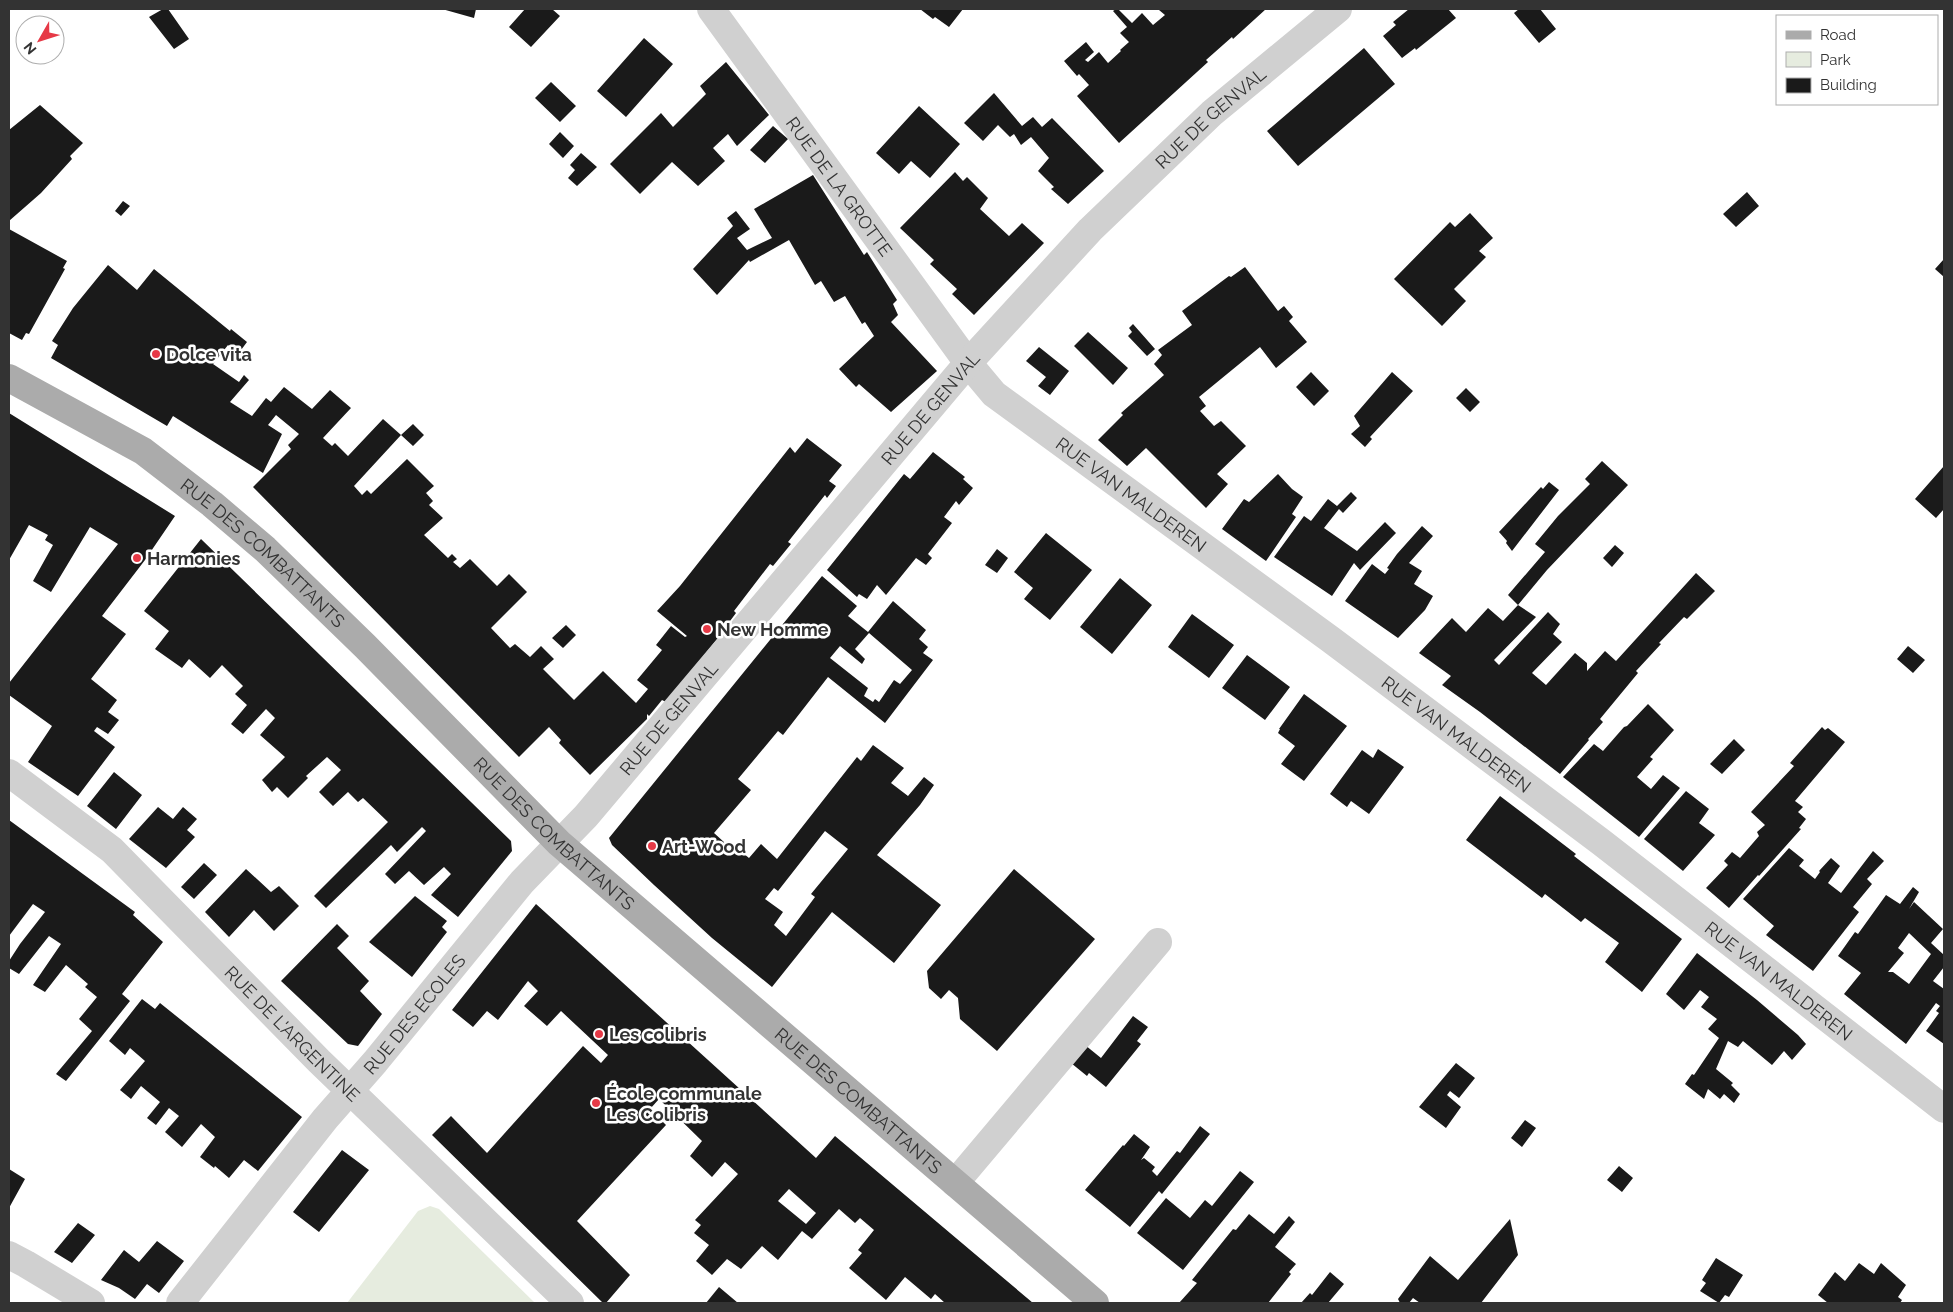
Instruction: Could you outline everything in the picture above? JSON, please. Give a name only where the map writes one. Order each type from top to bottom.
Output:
[{"type":"main road","name":"RUE DES COMBATTANTS","points":[[9,378],[143,451],[212,504],[265,549],[365,646],[559,843],[1095,1303]]},
{"type":"street","name":"RUE DE LA GROTTE","points":[[711,9],[968,363]]},
{"type":"street","name":"RUE DE GENVAL","points":[[559,843],[586,816],[968,363],[1090,230],[1197,126],[1338,9]]},
{"type":"street","name":"RUE VAN MALDEREN","points":[[968,363],[994,394],[1330,638],[1602,842],[1944,1109]]},
{"type":"street","name":"RUE DE L'ARGENTINE","points":[[9,773],[112,850],[318,1061],[570,1303]]},
{"type":"street","name":"RUE DES ECOLES","points":[[180,1303],[325,1119],[522,882],[559,843]]},
{"type":"street","points":[[955,1183],[1158,942]]},
{"type":"street","points":[[9,1255],[91,1303]]},
{"type":"green space","points":[[430,1206],[439,1209],[535,1303],[347,1303],[418,1211]]},
{"type":"building","points":[[163,9],[168,9],[189,39],[174,49],[149,17]]},
{"type":"building","points":[[442,9],[476,9],[474,18]]},
{"type":"building","points":[[525,9],[552,9],[560,16],[531,47],[509,27]]},
{"type":"building","points":[[920,9],[963,9],[949,27],[935,17],[933,19]]},
{"type":"building","points":[[1116,9],[1132,23],[1142,13],[1153,25],[1165,15],[1159,10],[1161,9],[1266,9],[1206,60],[1208,62],[1119,143],[1077,96],[1089,85],[1079,74],[1077,76],[1064,61],[1086,42],[1094,52],[1085,60],[1088,62],[1099,52],[1108,63],[1121,51],[1129,42],[1120,33],[1127,27],[1113,11]]},
{"type":"building","points":[[1409,9],[1448,9],[1456,18],[1416,50],[1415,48],[1402,58],[1383,36],[1396,25],[1393,22]]},
{"type":"building","points":[[1519,9],[1540,9],[1556,29],[1539,43],[1514,13]]},
{"type":"building","points":[[644,38],[673,64],[626,117],[597,91]]},
{"type":"building","points":[[1364,48],[1395,84],[1298,166],[1267,131]]},
{"type":"building","points":[[726,62],[769,115],[737,146],[728,134],[713,148],[725,161],[698,186],[672,162],[640,194],[610,164],[661,113],[673,127],[706,94],[700,86]]},
{"type":"building","points":[[551,82],[576,106],[560,122],[535,98]]},
{"type":"building","points":[[994,93],[1022,126],[1033,117],[1042,127],[1052,118],[1104,171],[1068,204],[1051,189],[1054,187],[1038,171],[1049,158],[1031,137],[1021,145],[1014,134],[1010,137],[998,125],[983,141],[964,123]]},
{"type":"building","points":[[40,105],[83,143],[70,156],[72,159],[41,193],[9,221],[9,130]]},
{"type":"building","points":[[919,106],[960,144],[930,178],[911,161],[899,174],[876,153]]},
{"type":"building","points":[[773,126],[788,139],[765,163],[750,150]]},
{"type":"building","points":[[560,132],[574,146],[563,158],[549,144]]},
{"type":"building","points":[[581,153],[597,167],[577,186],[568,178],[575,170],[570,165]]},
{"type":"building","points":[[955,172],[963,181],[967,177],[988,198],[980,209],[1009,236],[1022,223],[1044,243],[974,315],[952,294],[957,289],[930,264],[934,260],[900,228]]},
{"type":"building","points":[[813,175],[864,255],[867,252],[897,300],[893,304],[898,315],[891,322],[937,371],[891,412],[859,384],[856,387],[839,369],[874,336],[865,322],[862,324],[845,296],[834,302],[821,281],[815,285],[789,240],[750,262],[749,260],[717,295],[693,269],[733,226],[727,218],[736,211],[750,229],[737,238],[747,250],[772,238],[754,209]]},
{"type":"building","points":[[1747,192],[1759,206],[1736,227],[1723,214]]},
{"type":"building","points":[[123,201],[130,206],[121,216],[115,211]]},
{"type":"building","points":[[1470,213],[1493,238],[1479,251],[1486,257],[1454,289],[1466,301],[1442,326],[1394,279],[1450,222],[1455,227]]},
{"type":"building","points":[[9,229],[67,261],[63,268],[65,269],[29,334],[26,333],[22,340],[9,333]]},
{"type":"building","points":[[1944,259],[1944,277],[1935,269]]},
{"type":"building","points":[[108,265],[137,290],[154,269],[230,331],[231,329],[247,342],[238,354],[228,345],[213,364],[239,382],[244,375],[249,380],[230,402],[252,416],[266,398],[271,402],[284,387],[312,409],[330,390],[351,408],[323,438],[332,446],[335,443],[348,456],[383,419],[401,435],[354,486],[362,495],[367,490],[371,494],[407,459],[434,486],[426,493],[433,501],[429,505],[443,518],[424,535],[448,558],[452,554],[457,559],[453,562],[460,568],[470,559],[497,586],[509,574],[527,592],[491,628],[510,648],[515,644],[530,657],[541,646],[554,659],[543,669],[574,700],[603,671],[636,703],[648,689],[637,680],[662,650],[656,645],[671,626],[685,637],[687,636],[657,611],[680,586],[790,447],[795,453],[807,438],[842,465],[829,481],[836,486],[827,498],[825,495],[788,542],[791,544],[773,566],[770,564],[734,611],[736,613],[727,625],[724,622],[724,625],[727,627],[666,702],[662,700],[649,716],[647,714],[647,719],[590,775],[559,743],[561,740],[549,727],[519,757],[253,487],[291,449],[288,445],[299,434],[276,415],[268,425],[282,434],[263,473],[173,416],[167,426],[51,358],[58,345],[52,341],[73,308]]},
{"type":"building","points":[[1245,267],[1278,311],[1284,306],[1293,317],[1289,321],[1307,342],[1276,368],[1260,347],[1199,397],[1206,406],[1200,411],[1214,426],[1221,421],[1246,446],[1217,474],[1228,484],[1206,508],[1146,448],[1127,466],[1098,440],[1123,415],[1121,413],[1164,375],[1154,364],[1162,355],[1158,350],[1192,325],[1182,311],[1229,276],[1231,277]]},
{"type":"building","points":[[1133,324],[1155,349],[1147,356],[1128,336],[1132,332],[1129,328]]},
{"type":"building","points":[[1088,332],[1128,368],[1113,385],[1074,346]]},
{"type":"building","points":[[1039,347],[1069,371],[1050,395],[1038,386],[1046,377],[1026,361]]},
{"type":"building","points":[[1311,372],[1329,391],[1314,406],[1296,387]]},
{"type":"building","points":[[1392,372],[1413,391],[1370,437],[1372,439],[1365,447],[1351,434],[1360,426],[1354,416]]},
{"type":"building","points":[[1466,388],[1480,402],[1470,412],[1456,398]]},
{"type":"building","points":[[9,413],[175,516],[145,560],[102,616],[126,634],[91,679],[117,700],[108,712],[119,720],[108,734],[97,727],[94,731],[115,747],[78,796],[28,762],[52,726],[9,695],[9,683],[118,544],[90,527],[51,592],[33,581],[53,545],[45,540],[48,535],[29,525],[9,560]]},
{"type":"building","points":[[413,424],[424,435],[413,446],[401,435]]},
{"type":"building","points":[[933,452],[965,477],[963,479],[973,488],[959,505],[956,501],[944,517],[952,523],[928,554],[932,558],[926,565],[916,558],[886,595],[877,585],[867,599],[859,594],[857,597],[827,570],[904,474],[910,479]]},
{"type":"building","points":[[1602,461],[1628,485],[1547,570],[1518,605],[1508,595],[1545,552],[1535,544],[1558,516],[1590,484],[1585,479]]},
{"type":"building","points":[[1944,466],[1944,509],[1936,518],[1915,499]]},
{"type":"building","points":[[1278,474],[1292,489],[1303,497],[1292,514],[1296,517],[1266,561],[1222,529],[1244,499],[1249,502]]},
{"type":"building","points":[[1549,482],[1559,490],[1512,551],[1506,543],[1507,541],[1499,532],[1541,487],[1543,489]]},
{"type":"building","points":[[1351,492],[1357,498],[1343,513],[1339,509],[1324,528],[1357,551],[1385,522],[1396,533],[1360,570],[1354,563],[1332,596],[1274,557],[1304,516],[1311,521],[1328,499],[1337,506]]},
{"type":"building","points":[[1422,526],[1433,536],[1409,563],[1422,571],[1414,584],[1433,596],[1425,610],[1398,638],[1345,601],[1372,564],[1385,574],[1397,554]]},
{"type":"building","points":[[1046,533],[1092,570],[1050,620],[1024,599],[1033,588],[1014,572]]},
{"type":"building","points":[[201,539],[511,841],[512,851],[458,917],[431,895],[451,874],[444,867],[424,885],[409,871],[395,884],[385,874],[426,831],[422,827],[397,852],[391,845],[326,908],[314,896],[388,822],[363,798],[358,802],[348,792],[333,806],[319,792],[341,770],[327,757],[306,776],[308,778],[288,798],[277,787],[272,792],[262,780],[285,757],[260,735],[275,718],[266,709],[243,734],[231,724],[247,705],[235,694],[243,686],[222,665],[210,678],[189,659],[182,668],[155,649],[169,631],[144,611]]},
{"type":"building","points":[[1615,545],[1624,553],[1612,567],[1603,558]]},
{"type":"building","points":[[997,549],[1008,558],[997,573],[985,565]]},
{"type":"building","points":[[1696,573],[1715,591],[1687,619],[1684,617],[1659,643],[1661,644],[1636,671],[1638,673],[1600,719],[1603,722],[1560,774],[1442,685],[1451,676],[1419,653],[1452,618],[1466,632],[1488,608],[1503,621],[1518,605],[1536,617],[1494,660],[1499,665],[1548,612],[1560,624],[1553,634],[1562,642],[1532,673],[1546,685],[1575,653],[1587,663],[1587,671],[1605,651],[1616,661]]},
{"type":"building","points":[[822,576],[857,606],[848,616],[868,632],[893,601],[926,630],[919,639],[928,647],[923,653],[933,660],[885,723],[828,677],[783,735],[778,731],[738,779],[751,790],[714,833],[735,852],[738,849],[749,858],[761,844],[777,859],[857,757],[861,761],[873,745],[904,768],[891,783],[908,796],[924,777],[934,785],[920,805],[877,855],[941,905],[894,963],[832,912],[772,987],[712,938],[654,885],[612,845],[609,838]],"holes":[[[869,633],[912,670],[900,684],[894,680],[879,702],[875,699],[873,702],[864,696],[868,688],[830,658],[840,646],[862,664],[865,659],[855,649]],[[825,831],[848,849],[811,894],[815,897],[786,936],[774,925],[783,912],[765,899],[774,888],[778,891]]]},
{"type":"building","points":[[1120,578],[1152,605],[1112,654],[1080,627]]},
{"type":"building","points":[[1192,614],[1234,645],[1209,678],[1168,647]]},
{"type":"building","points":[[566,625],[576,635],[563,648],[552,638]]},
{"type":"building","points":[[1908,646],[1925,660],[1913,673],[1897,659]]},
{"type":"building","points":[[1247,655],[1290,687],[1265,720],[1222,688]]},
{"type":"building","points":[[1304,694],[1347,726],[1304,781],[1281,764],[1295,746],[1278,733]]},
{"type":"building","points":[[1648,704],[1674,730],[1650,757],[1653,759],[1637,777],[1651,789],[1663,775],[1680,788],[1639,837],[1563,777],[1594,744],[1603,751]]},
{"type":"building","points":[[1822,727],[1825,730],[1828,728],[1845,742],[1795,801],[1803,807],[1798,812],[1806,819],[1799,828],[1801,829],[1729,908],[1706,888],[1728,865],[1724,861],[1732,852],[1740,858],[1759,836],[1757,832],[1765,825],[1751,812],[1794,766],[1790,763]]},
{"type":"building","points":[[1734,739],[1745,750],[1722,774],[1710,764]]},
{"type":"building","points":[[1378,749],[1404,767],[1369,814],[1351,801],[1347,807],[1330,794],[1362,750],[1373,758]]},
{"type":"building","points":[[114,772],[142,795],[116,829],[87,806]]},
{"type":"building","points":[[1686,791],[1709,809],[1699,823],[1715,835],[1683,871],[1644,839]]},
{"type":"building","points":[[1500,796],[1682,939],[1642,992],[1605,962],[1619,943],[1585,918],[1581,922],[1545,894],[1542,898],[1466,840]]},
{"type":"building","points":[[158,807],[173,819],[183,807],[197,819],[187,830],[195,837],[166,868],[129,839]]},
{"type":"building","points":[[9,820],[135,912],[133,915],[163,942],[122,994],[130,1001],[66,1081],[56,1074],[92,1031],[79,1019],[97,997],[85,987],[88,984],[66,965],[45,992],[33,985],[61,944],[49,936],[19,974],[9,968],[9,961],[45,912],[33,904],[9,936]]},
{"type":"building","points":[[1789,848],[1804,860],[1799,866],[1815,879],[1819,871],[1831,858],[1840,866],[1828,883],[1841,893],[1873,851],[1884,861],[1867,879],[1872,884],[1853,907],[1859,912],[1813,971],[1766,935],[1774,926],[1743,899]]},
{"type":"building","points":[[204,863],[217,875],[194,899],[181,887]]},
{"type":"building","points":[[246,869],[271,892],[279,886],[299,906],[274,931],[254,910],[229,937],[205,912]]},
{"type":"building","points":[[1014,869],[1095,939],[997,1051],[960,1019],[958,998],[949,990],[941,999],[929,988],[927,971]]},
{"type":"building","points":[[1913,887],[1919,892],[1909,909],[1914,902],[1943,929],[1931,943],[1944,955],[1944,967],[1933,981],[1944,989],[1944,1044],[1926,1031],[1939,1013],[1936,1011],[1940,1006],[1936,1003],[1906,1044],[1844,994],[1861,973],[1838,956],[1855,932],[1858,934],[1886,895],[1900,904]],"holes":[[[1909,933],[1931,954],[1909,984],[1893,972],[1888,972],[1904,953],[1898,948]]]},
{"type":"building","points":[[415,896],[447,921],[442,927],[447,932],[412,977],[369,942]]},
{"type":"building","points":[[536,904],[816,1158],[835,1136],[1033,1303],[945,1303],[935,1294],[931,1299],[905,1277],[886,1300],[849,1268],[862,1253],[858,1250],[874,1230],[860,1218],[855,1223],[839,1209],[812,1239],[802,1231],[778,1260],[762,1246],[741,1269],[727,1259],[712,1275],[696,1261],[709,1245],[694,1233],[701,1225],[695,1220],[738,1174],[725,1162],[712,1177],[690,1156],[702,1141],[659,1099],[650,1109],[666,1125],[577,1221],[630,1275],[606,1303],[603,1303],[432,1135],[451,1116],[487,1153],[583,1046],[601,1063],[608,1055],[561,1011],[547,1026],[524,1006],[538,991],[528,981],[498,1020],[487,1011],[473,1027],[452,1010]],"holes":[[[789,1189],[816,1213],[806,1224],[778,1201]]]},
{"type":"building","points":[[337,924],[349,936],[337,948],[369,981],[360,991],[382,1014],[358,1046],[348,1044],[281,981]]},
{"type":"building","points":[[1697,953],[1757,1000],[1806,1044],[1792,1060],[1784,1051],[1772,1065],[1743,1041],[1738,1047],[1728,1041],[1716,1069],[1733,1083],[1731,1085],[1740,1094],[1734,1103],[1724,1094],[1720,1099],[1708,1089],[1704,1099],[1685,1084],[1692,1074],[1694,1075],[1719,1038],[1708,1029],[1717,1019],[1701,1007],[1709,997],[1700,990],[1684,1010],[1666,994]]},
{"type":"building","points":[[142,999],[155,1009],[160,1003],[302,1117],[258,1171],[244,1160],[229,1178],[215,1166],[214,1168],[200,1157],[215,1137],[201,1124],[182,1147],[165,1132],[179,1116],[169,1108],[156,1125],[147,1118],[160,1102],[141,1086],[131,1099],[120,1090],[145,1061],[130,1048],[125,1055],[109,1041]]},
{"type":"building","points":[[1133,1016],[1148,1027],[1137,1041],[1141,1044],[1106,1087],[1089,1073],[1087,1076],[1071,1063],[1085,1045],[1101,1058]]},
{"type":"building","points":[[1456,1063],[1475,1078],[1459,1098],[1450,1091],[1447,1095],[1461,1107],[1446,1128],[1419,1107]]},
{"type":"building","points":[[1525,1120],[1536,1128],[1522,1147],[1511,1138]]},
{"type":"building","points":[[1200,1126],[1210,1134],[1162,1194],[1159,1191],[1130,1227],[1085,1190],[1134,1134],[1150,1147],[1141,1160],[1144,1158],[1155,1167],[1152,1171],[1157,1176],[1177,1151],[1180,1153]]},
{"type":"building","points":[[342,1150],[369,1170],[319,1232],[293,1212]]},
{"type":"building","points":[[1619,1166],[1633,1178],[1622,1192],[1607,1180]]},
{"type":"building","points":[[9,1169],[25,1179],[9,1208]]},
{"type":"building","points":[[1240,1171],[1254,1182],[1183,1270],[1137,1233],[1166,1198],[1190,1218],[1205,1200],[1212,1206]]},
{"type":"building","points":[[1249,1214],[1274,1234],[1289,1216],[1295,1222],[1275,1247],[1296,1264],[1289,1272],[1291,1274],[1268,1303],[1179,1303],[1197,1283],[1192,1280],[1233,1229],[1236,1230]]},
{"type":"building","points":[[1510,1219],[1518,1255],[1481,1303],[1420,1303],[1413,1298],[1409,1303],[1400,1303],[1398,1299],[1430,1256],[1458,1280]]},
{"type":"building","points":[[78,1223],[95,1235],[72,1263],[54,1252]]},
{"type":"building","points":[[157,1241],[184,1261],[159,1293],[147,1284],[135,1299],[119,1288],[101,1280],[124,1250],[139,1262]]},
{"type":"building","points":[[1716,1258],[1743,1275],[1729,1297],[1725,1295],[1719,1303],[1700,1291],[1706,1283],[1702,1280]]},
{"type":"building","points":[[1859,1263],[1874,1274],[1881,1263],[1906,1285],[1898,1297],[1902,1300],[1900,1303],[1828,1303],[1818,1295],[1835,1272],[1845,1281]]},
{"type":"building","points":[[1330,1272],[1344,1284],[1328,1303],[1301,1303],[1310,1293],[1312,1295]]},
{"type":"building","points":[[719,1287],[738,1303],[706,1303]]},
{"type":"place","name":"Dolce vita","points":[[156,354]]},
{"type":"place","name":"Harmonies","points":[[137,558]]},
{"type":"place","name":"New Homme","points":[[707,629]]},
{"type":"place","name":"Art-Wood","points":[[652,846]]},
{"type":"place","name":"Les colibris","points":[[599,1034]]},
{"type":"place","name":"École communale Les Colibris","points":[[596,1103]]}]
